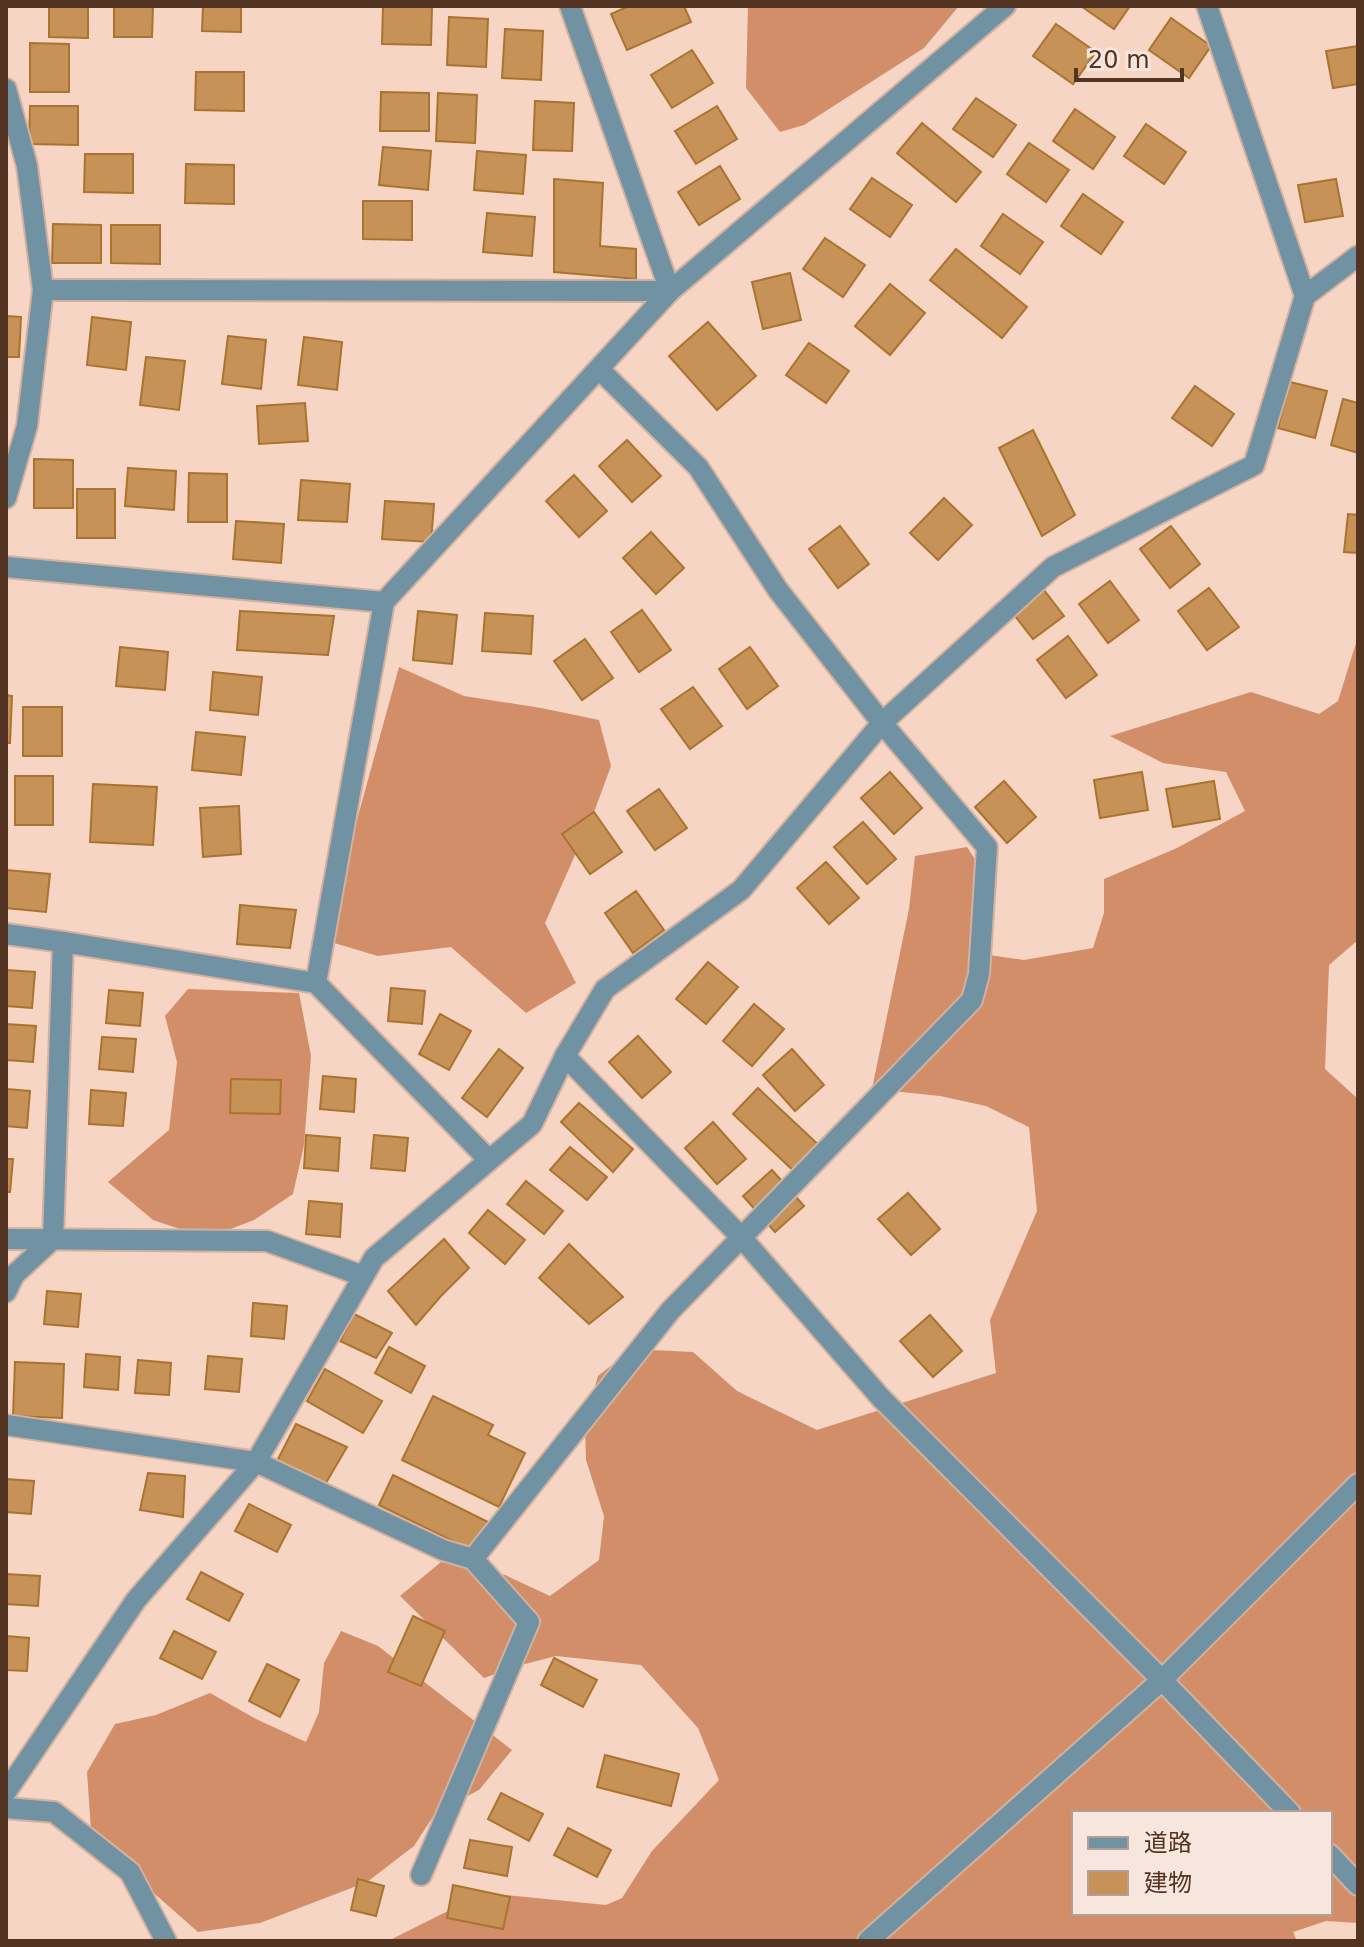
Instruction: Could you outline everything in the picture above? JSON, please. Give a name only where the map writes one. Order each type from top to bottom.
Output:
[{"type":"street","points":[[570,6],[670,291]]},
{"type":"street","points":[[316,983],[384,602],[670,291],[1005,6]]},
{"type":"street","points":[[6,1792],[136,1600],[256,1462],[374,1258],[532,1124],[565,1056],[605,989],[741,890],[882,723],[1053,567],[1254,465],[1305,296],[1207,6]]},
{"type":"street","points":[[6,89],[27,166],[43,290],[27,426],[6,498]]},
{"type":"street","points":[[1305,296],[1358,256]]},
{"type":"street","points":[[43,290],[670,291]]},
{"type":"street","points":[[473,1559],[670,1311],[972,1000],[979,974],[987,847],[882,723],[778,590],[698,467],[599,369]]},
{"type":"street","points":[[6,567],[384,602]]},
{"type":"street","points":[[6,934],[316,983],[489,1160]]},
{"type":"street","points":[[6,1292],[14,1275],[53,1239],[63,942]]},
{"type":"street","points":[[565,1056],[741,1237],[881,1398],[1288,1811]]},
{"type":"street","points":[[6,1239],[267,1241],[363,1276]]},
{"type":"street","points":[[6,1425],[256,1462],[443,1550],[473,1559],[529,1622],[421,1875]]},
{"type":"street","points":[[868,1941],[1162,1680],[1358,1484]]},
{"type":"street","points":[[6,1808],[54,1812],[130,1872],[166,1941]]},
{"type":"street","points":[[1332,1857],[1358,1885]]},
{"type":"shaded area","points":[[748,6],[959,6],[924,48],[804,125],[780,132],[746,88]]},
{"type":"shaded area","points":[[1358,626],[1358,940],[1329,965],[1325,1069],[1358,1099],[1358,1923],[1326,1921],[1293,1932],[1297,1941],[388,1941],[484,1893],[606,1905],[622,1898],[652,1851],[719,1780],[698,1728],[641,1665],[556,1656],[484,1678],[400,1596],[441,1562],[505,1575],[550,1596],[599,1560],[604,1516],[586,1460],[585,1423],[598,1376],[632,1349],[693,1352],[737,1391],[817,1430],[996,1373],[990,1320],[1037,1211],[1029,1127],[986,1106],[940,1096],[872,1089],[909,909],[915,856],[967,847],[987,878],[989,955],[1024,960],[1093,948],[1104,913],[1104,879],[1177,848],[1245,811],[1226,772],[1163,763],[1110,736],[1251,692],[1319,714],[1338,701],[1356,643]]},
{"type":"shaded area","points":[[399,667],[464,696],[599,720],[611,766],[545,923],[576,983],[526,1013],[451,947],[378,956],[324,940]]},
{"type":"shaded area","points":[[188,989],[299,993],[311,1056],[304,1145],[293,1194],[254,1220],[207,1238],[153,1220],[108,1182],[169,1130],[177,1062],[165,1016]]},
{"type":"shaded area","points":[[341,1631],[378,1646],[512,1750],[479,1790],[436,1812],[414,1846],[367,1882],[260,1923],[198,1932],[130,1872],[91,1830],[87,1772],[115,1724],[156,1715],[210,1693],[306,1742],[319,1712],[324,1663]]},
{"type":"building","points":[[49,6],[88,6],[88,38],[49,37]]},
{"type":"building","points":[[114,6],[153,6],[152,37],[114,37]]},
{"type":"building","points":[[203,6],[241,6],[241,32],[202,31]]},
{"type":"building","points":[[383,6],[432,7],[431,45],[382,44]]},
{"type":"building","points":[[629,6],[684,6],[691,22],[627,50],[611,14]]},
{"type":"building","points":[[1081,6],[1130,6],[1114,29]]},
{"type":"building","points":[[449,17],[488,19],[486,67],[447,65]]},
{"type":"building","points":[[1171,18],[1211,46],[1189,78],[1149,50]]},
{"type":"building","points":[[1056,24],[1096,52],[1073,84],[1033,56]]},
{"type":"building","points":[[505,29],[543,31],[541,80],[502,78]]},
{"type":"building","points":[[30,43],[69,44],[69,92],[30,92]]},
{"type":"building","points":[[1358,46],[1358,84],[1333,88],[1326,51]]},
{"type":"building","points":[[692,50],[713,83],[672,108],[651,75]]},
{"type":"building","points":[[196,72],[244,72],[244,111],[195,110]]},
{"type":"building","points":[[381,92],[429,93],[429,131],[380,131]]},
{"type":"building","points":[[438,93],[477,95],[475,143],[436,141]]},
{"type":"building","points":[[976,98],[1016,125],[993,157],[953,129]]},
{"type":"building","points":[[535,101],[574,103],[572,151],[533,150]]},
{"type":"building","points":[[30,106],[78,106],[78,145],[29,144]]},
{"type":"building","points":[[717,106],[737,139],[696,164],[675,131]]},
{"type":"building","points":[[1075,109],[1115,137],[1093,169],[1053,141]]},
{"type":"building","points":[[922,123],[981,172],[956,202],[897,153]]},
{"type":"building","points":[[1146,124],[1186,152],[1164,184],[1124,156]]},
{"type":"building","points":[[1029,143],[1069,170],[1046,202],[1007,174]]},
{"type":"building","points":[[383,147],[431,151],[428,190],[379,185]]},
{"type":"building","points":[[477,151],[526,155],[523,194],[474,190]]},
{"type":"building","points":[[85,154],[133,154],[133,193],[84,192]]},
{"type":"building","points":[[186,164],[234,165],[234,204],[185,203]]},
{"type":"building","points":[[720,166],[740,199],[699,225],[678,192]]},
{"type":"building","points":[[872,178],[912,205],[890,237],[850,209]]},
{"type":"building","points":[[554,179],[603,183],[600,246],[636,249],[636,279],[554,272]]},
{"type":"building","points":[[1336,179],[1343,216],[1305,222],[1298,185]]},
{"type":"building","points":[[1083,194],[1123,222],[1101,254],[1061,226]]},
{"type":"building","points":[[363,201],[412,201],[412,240],[363,239]]},
{"type":"building","points":[[487,213],[535,217],[532,256],[483,252]]},
{"type":"building","points":[[1003,214],[1043,242],[1020,274],[981,246]]},
{"type":"building","points":[[53,224],[101,225],[101,263],[52,263]]},
{"type":"building","points":[[111,225],[160,225],[160,264],[111,263]]},
{"type":"building","points":[[825,238],[865,265],[843,297],[803,269]]},
{"type":"building","points":[[956,249],[1027,307],[1002,338],[930,280]]},
{"type":"building","points":[[790,273],[801,320],[763,329],[752,282]]},
{"type":"building","points":[[890,284],[925,313],[890,355],[855,326]]},
{"type":"building","points":[[6,316],[21,317],[19,357],[6,357]]},
{"type":"building","points":[[92,317],[131,322],[126,370],[87,365]]},
{"type":"building","points":[[708,322],[756,376],[717,410],[669,356]]},
{"type":"building","points":[[228,336],[266,340],[261,389],[222,384]]},
{"type":"building","points":[[304,337],[342,342],[337,390],[298,385]]},
{"type":"building","points":[[809,343],[849,371],[826,403],[786,375]]},
{"type":"building","points":[[146,357],[185,361],[179,410],[140,405]]},
{"type":"building","points":[[1290,382],[1327,391],[1315,438],[1278,428]]},
{"type":"building","points":[[1195,386],[1234,414],[1212,446],[1172,418]]},
{"type":"building","points":[[1343,399],[1358,403],[1358,453],[1331,445]]},
{"type":"building","points":[[305,403],[308,441],[259,444],[257,406]]},
{"type":"building","points":[[1033,430],[1075,515],[1042,536],[999,448]]},
{"type":"building","points":[[627,440],[661,476],[632,502],[599,466]]},
{"type":"building","points":[[34,459],[73,460],[73,508],[34,508]]},
{"type":"building","points":[[128,468],[176,471],[174,510],[125,506]]},
{"type":"building","points":[[189,473],[227,474],[227,522],[188,522]]},
{"type":"building","points":[[574,475],[607,511],[579,537],[546,501]]},
{"type":"building","points":[[301,480],[350,484],[347,522],[298,520]]},
{"type":"building","points":[[77,489],[115,489],[115,538],[77,538]]},
{"type":"building","points":[[944,498],[972,525],[938,560],[910,533]]},
{"type":"building","points":[[385,501],[434,504],[431,542],[382,539]]},
{"type":"building","points":[[1348,514],[1358,515],[1358,553],[1344,552]]},
{"type":"building","points":[[236,521],[284,524],[281,563],[233,559]]},
{"type":"building","points":[[840,526],[869,564],[838,588],[809,549]]},
{"type":"building","points":[[1171,526],[1200,564],[1170,588],[1140,549]]},
{"type":"building","points":[[651,532],[684,568],[656,594],[623,558]]},
{"type":"building","points":[[1034,577],[1064,616],[1033,639],[1003,601]]},
{"type":"building","points":[[1110,581],[1139,620],[1108,643],[1079,604]]},
{"type":"building","points":[[1209,588],[1239,627],[1207,650],[1178,611]]},
{"type":"building","points":[[642,610],[671,650],[639,672],[611,632]]},
{"type":"building","points":[[240,611],[334,616],[328,655],[237,650]]},
{"type":"building","points":[[418,611],[457,615],[452,664],[413,660]]},
{"type":"building","points":[[485,613],[533,616],[531,654],[482,651]]},
{"type":"building","points":[[1068,636],[1097,675],[1066,698],[1037,660]]},
{"type":"building","points":[[585,639],[613,678],[582,700],[554,661]]},
{"type":"building","points":[[120,647],[168,652],[165,690],[116,686]]},
{"type":"building","points":[[750,647],[778,686],[747,709],[719,669]]},
{"type":"building","points":[[213,672],[262,677],[258,715],[210,710]]},
{"type":"building","points":[[693,687],[722,726],[690,749],[661,709]]},
{"type":"building","points":[[6,695],[12,696],[10,743],[6,743]]},
{"type":"building","points":[[23,707],[62,707],[62,756],[23,756]]},
{"type":"building","points":[[196,732],[245,737],[241,775],[192,770]]},
{"type":"building","points":[[890,772],[922,808],[894,834],[861,798]]},
{"type":"building","points":[[1142,772],[1148,810],[1100,818],[1094,780]]},
{"type":"building","points":[[15,776],[53,776],[53,825],[15,825]]},
{"type":"building","points":[[1004,781],[1036,817],[1007,843],[975,807]]},
{"type":"building","points":[[1214,781],[1220,819],[1173,827],[1166,789]]},
{"type":"building","points":[[93,784],[157,787],[153,845],[90,842]]},
{"type":"building","points":[[659,789],[687,828],[655,850],[627,811]]},
{"type":"building","points":[[239,806],[241,854],[203,857],[200,808]]},
{"type":"building","points":[[594,812],[622,852],[590,874],[562,834]]},
{"type":"building","points":[[863,822],[896,859],[867,884],[834,847]]},
{"type":"building","points":[[826,862],[859,898],[829,924],[797,888]]},
{"type":"building","points":[[6,870],[50,874],[46,912],[6,908]]},
{"type":"building","points":[[636,891],[664,930],[633,953],[605,913]]},
{"type":"building","points":[[240,905],[296,910],[290,948],[237,944]]},
{"type":"building","points":[[708,962],[738,987],[706,1024],[676,999]]},
{"type":"building","points":[[6,970],[35,972],[32,1008],[6,1006]]},
{"type":"building","points":[[391,988],[425,991],[422,1024],[388,1021]]},
{"type":"building","points":[[109,990],[143,993],[140,1026],[106,1023]]},
{"type":"building","points":[[754,1004],[784,1029],[752,1066],[723,1041]]},
{"type":"building","points":[[440,1014],[471,1031],[449,1070],[419,1054]]},
{"type":"building","points":[[6,1024],[36,1026],[33,1062],[6,1060]]},
{"type":"building","points":[[638,1036],[671,1072],[642,1098],[609,1062]]},
{"type":"building","points":[[102,1037],[136,1039],[133,1072],[99,1069]]},
{"type":"building","points":[[499,1049],[523,1068],[487,1117],[462,1098]]},
{"type":"building","points":[[792,1049],[824,1085],[795,1111],[763,1075]]},
{"type":"building","points":[[323,1076],[356,1079],[354,1112],[320,1109]]},
{"type":"building","points":[[231,1079],[281,1080],[280,1114],[230,1113]]},
{"type":"building","points":[[758,1088],[824,1150],[799,1176],[733,1114]]},
{"type":"building","points":[[6,1089],[30,1091],[27,1128],[6,1126]]},
{"type":"building","points":[[91,1090],[126,1093],[123,1126],[89,1124]]},
{"type":"building","points":[[579,1103],[633,1149],[613,1172],[561,1122]]},
{"type":"building","points":[[713,1122],[746,1159],[717,1184],[685,1148]]},
{"type":"building","points":[[306,1135],[340,1138],[338,1171],[304,1168]]},
{"type":"building","points":[[374,1135],[408,1138],[405,1171],[371,1168]]},
{"type":"building","points":[[570,1147],[607,1177],[587,1200],[550,1170]]},
{"type":"building","points":[[6,1159],[13,1159],[10,1192],[6,1192]]},
{"type":"building","points":[[772,1170],[804,1206],[775,1232],[743,1196]]},
{"type":"building","points":[[526,1181],[563,1211],[544,1234],[507,1204]]},
{"type":"building","points":[[908,1193],[940,1229],[911,1255],[878,1219]]},
{"type":"building","points":[[309,1201],[342,1204],[340,1237],[306,1234]]},
{"type":"building","points":[[488,1210],[525,1240],[505,1264],[469,1233]]},
{"type":"building","points":[[444,1239],[469,1268],[416,1325],[388,1291]]},
{"type":"building","points":[[569,1244],[623,1297],[589,1324],[539,1278]]},
{"type":"building","points":[[47,1291],[81,1294],[78,1327],[44,1324]]},
{"type":"building","points":[[253,1303],[287,1306],[284,1339],[251,1336]]},
{"type":"building","points":[[354,1314],[392,1333],[376,1358],[340,1341]]},
{"type":"building","points":[[930,1315],[962,1351],[933,1377],[900,1341]]},
{"type":"building","points":[[389,1347],[425,1366],[411,1393],[375,1373]]},
{"type":"building","points":[[86,1354],[120,1357],[118,1390],[84,1387]]},
{"type":"building","points":[[208,1356],[242,1359],[239,1392],[205,1389]]},
{"type":"building","points":[[138,1360],[171,1363],[169,1395],[135,1393]]},
{"type":"building","points":[[15,1362],[64,1364],[62,1418],[13,1416]]},
{"type":"building","points":[[325,1369],[382,1401],[363,1433],[307,1401]]},
{"type":"building","points":[[433,1396],[493,1425],[488,1435],[525,1453],[499,1507],[402,1460]]},
{"type":"building","points":[[296,1424],[347,1447],[323,1488],[276,1463]]},
{"type":"building","points":[[148,1473],[185,1476],[183,1517],[140,1510]]},
{"type":"building","points":[[393,1475],[488,1522],[473,1551],[379,1505]]},
{"type":"building","points":[[6,1479],[34,1481],[31,1514],[6,1512]]},
{"type":"building","points":[[249,1504],[291,1525],[277,1552],[235,1531]]},
{"type":"building","points":[[201,1572],[243,1594],[229,1621],[187,1599]]},
{"type":"building","points":[[6,1574],[40,1576],[38,1606],[6,1604]]},
{"type":"building","points":[[413,1616],[445,1631],[421,1686],[388,1672]]},
{"type":"building","points":[[174,1631],[216,1652],[202,1679],[160,1658]]},
{"type":"building","points":[[6,1636],[29,1638],[27,1671],[6,1670]]},
{"type":"building","points":[[554,1658],[597,1680],[583,1707],[541,1685]]},
{"type":"building","points":[[267,1664],[299,1680],[280,1717],[249,1701]]},
{"type":"building","points":[[605,1755],[679,1774],[671,1806],[597,1787]]},
{"type":"building","points":[[501,1793],[543,1814],[529,1841],[488,1819]]},
{"type":"building","points":[[568,1828],[611,1850],[597,1877],[554,1855]]},
{"type":"building","points":[[470,1840],[512,1847],[507,1876],[464,1868]]},
{"type":"building","points":[[358,1879],[384,1886],[376,1916],[351,1910]]},
{"type":"building","points":[[453,1885],[510,1897],[503,1929],[447,1918]]}]
